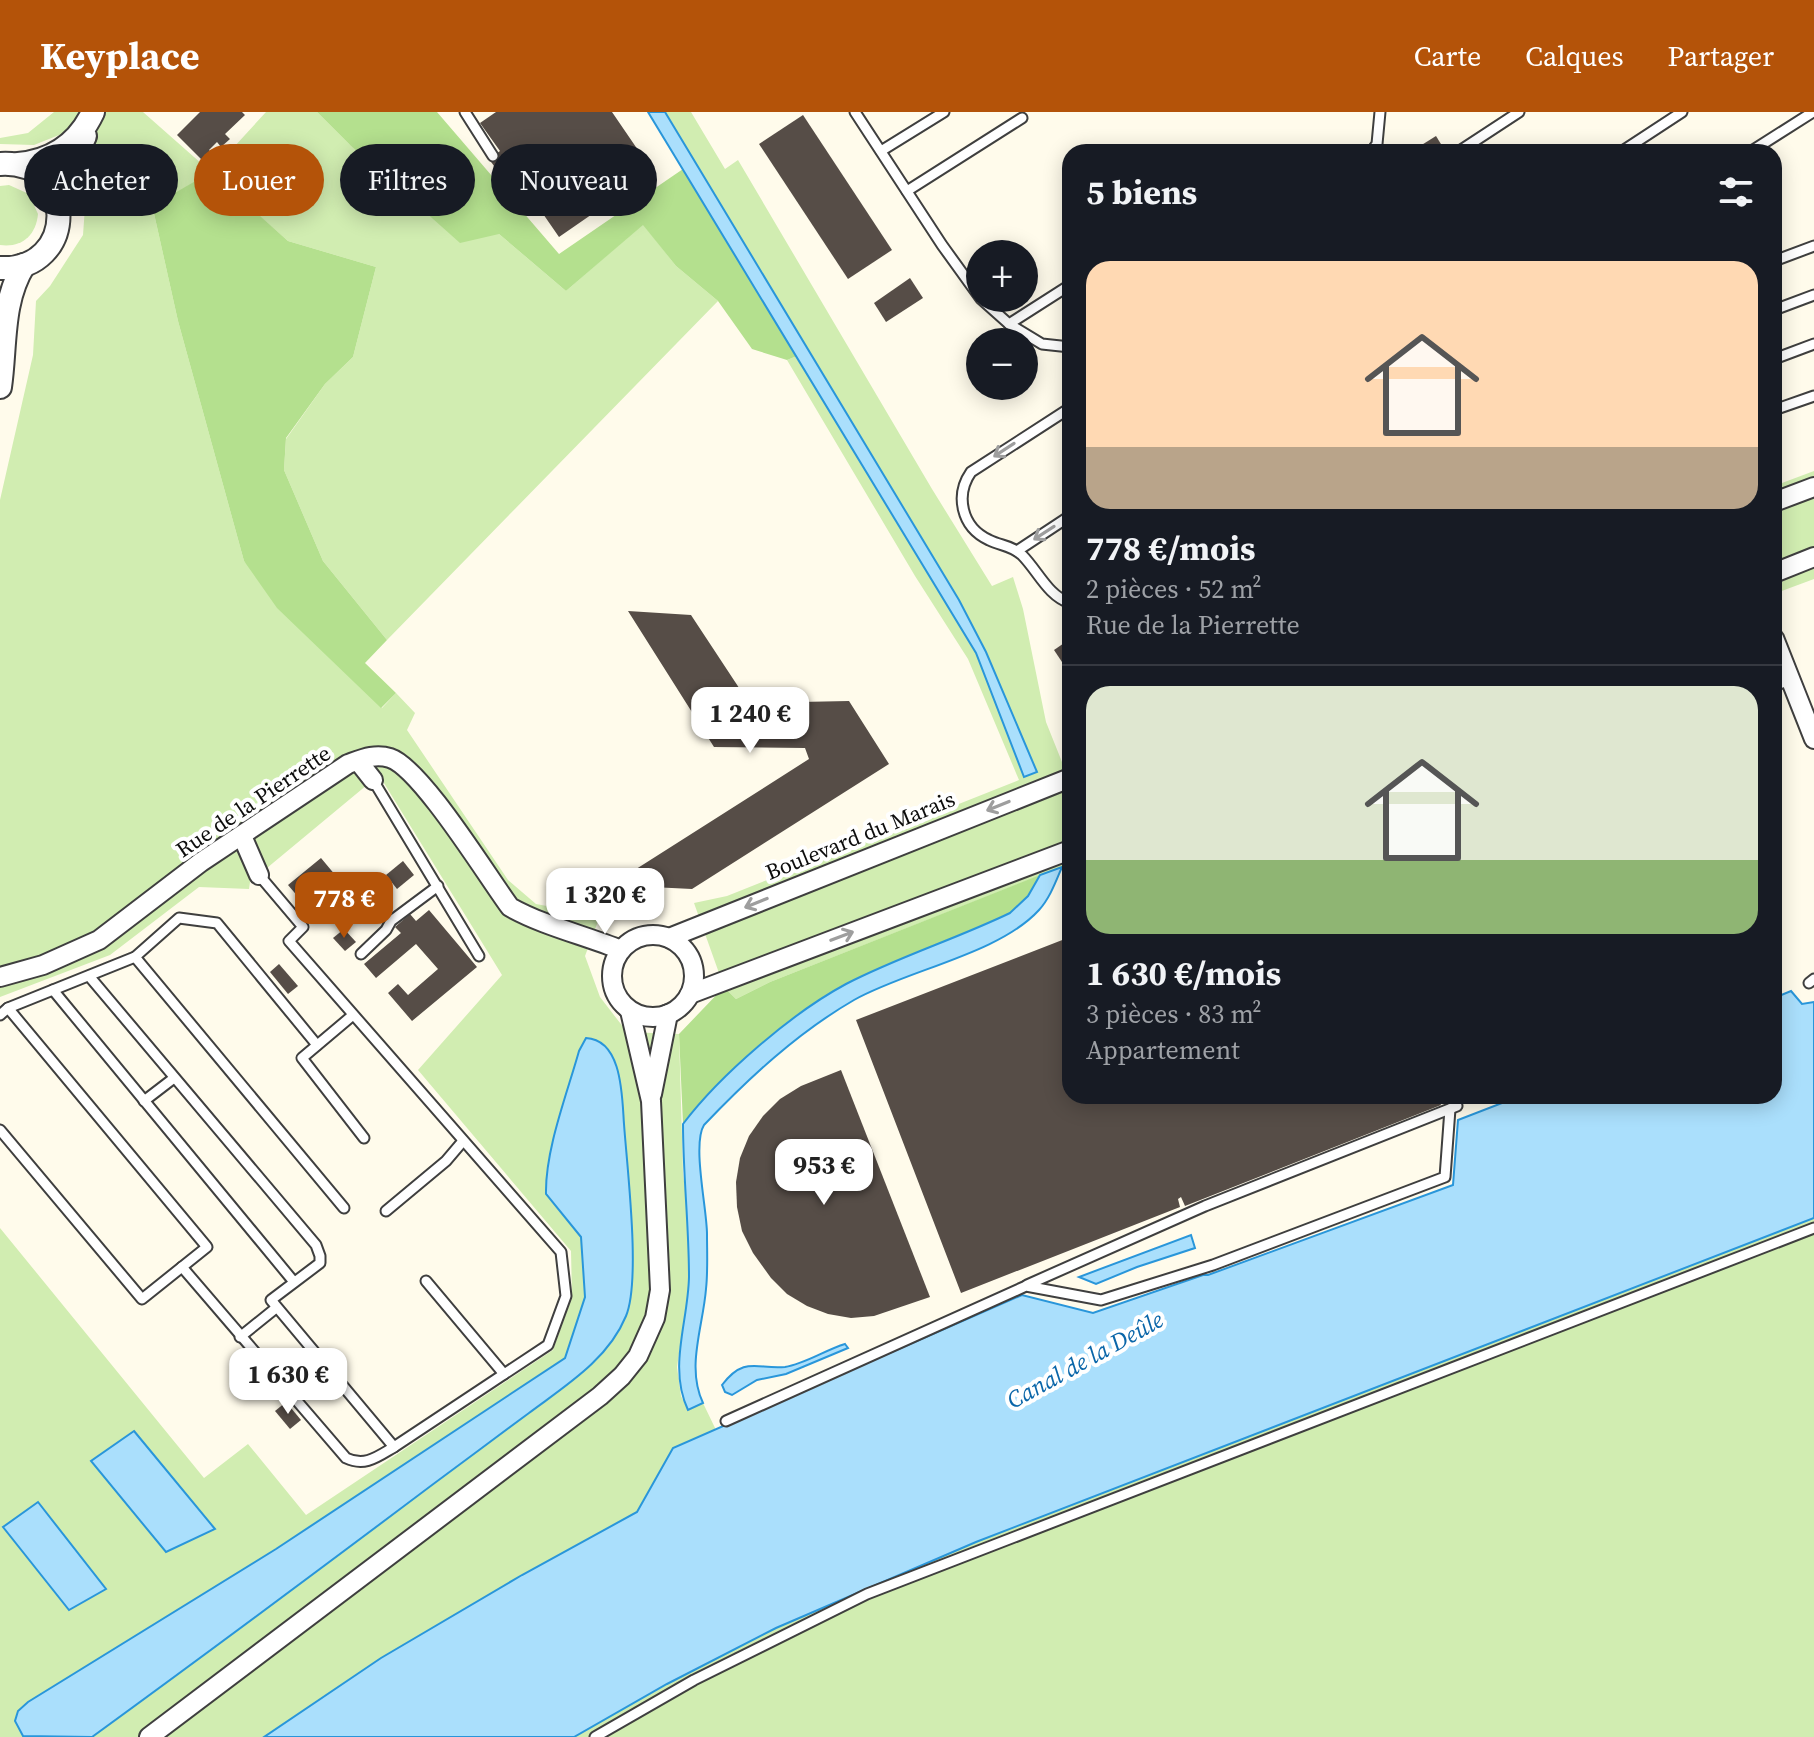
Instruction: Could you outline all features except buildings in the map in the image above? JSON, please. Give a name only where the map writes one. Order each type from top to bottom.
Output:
[{"type":"street","points":[[8,164],[38,161],[57,153],[74,140],[90,118]]},
{"type":"street","points":[[82,144],[90,118]]},
{"type":"street","points":[[0,268],[24,265],[41,256],[58,229],[59,216]]},
{"type":"street","points":[[0,387],[11,293],[24,265]]},
{"type":"street","points":[[0,309],[4,337]]},
{"type":"street","points":[[1782,499],[1814,487]]},
{"type":"street","points":[[1782,570],[1814,557]]},
{"type":"street","points":[[1782,683],[1814,739]]},
{"type":"street","name":"Rue de la Pierrette","points":[[0,977],[43,965],[99,940],[201,862],[348,764],[372,756],[395,759],[417,776],[510,907],[621,950]]},
{"type":"street","points":[[358,761],[373,780]]},
{"type":"street","name":"Boulevard du Marais","points":[[669,938],[1062,781]]},
{"type":"street","points":[[242,836],[259,875]]},
{"type":"street","points":[[690,994],[1062,853]]},
{"type":"street","points":[[642,936],[669,938],[688,955],[694,981],[690,994],[685,1002],[668,1014],[642,1016],[630,1011],[614,989],[611,976],[614,962],[630,941],[642,936]]},
{"type":"street","points":[[149,1737],[600,1396],[632,1366],[650,1330],[660,1290],[651,1101],[630,1011]]},
{"type":"street","points":[[651,1101],[668,1014]]},
{"type":"lane","points":[[465,112],[491,153]]},
{"type":"lane","points":[[855,112],[981,299],[1009,324],[1042,344],[1062,346]]},
{"type":"lane","points":[[881,151],[944,112]]},
{"type":"lane","points":[[1377,144],[1380,112]]},
{"type":"lane","points":[[1470,144],[1519,112]]},
{"type":"lane","points":[[1633,144],[1682,112]]},
{"type":"lane","points":[[1763,144],[1813,112]]},
{"type":"lane","points":[[907,191],[1022,118]]},
{"type":"lane","points":[[1782,258],[1814,246]]},
{"type":"lane","points":[[1009,324],[1062,290]]},
{"type":"lane","points":[[1782,307],[1814,295]]},
{"type":"lane","points":[[1782,356],[1814,344]]},
{"type":"lane","points":[[1782,407],[1814,396]]},
{"type":"lane","points":[[1062,413],[971,472],[961,494],[963,511],[970,524],[988,539],[1017,551],[1049,589],[1062,598]]},
{"type":"lane","points":[[1017,551],[1062,521]]},
{"type":"lane","points":[[373,780],[479,956]]},
{"type":"lane","points":[[182,1267],[346,1458],[355,1462],[368,1462],[394,1447],[548,1345],[566,1296],[561,1252],[289,941],[303,927],[259,875]]},
{"type":"lane","points":[[361,954],[391,921],[438,886]]},
{"type":"lane","points":[[0,1130],[142,1299],[207,1247],[4,1011],[135,957],[179,918],[217,923],[317,1045]]},
{"type":"lane","points":[[135,957],[344,1208]]},
{"type":"lane","points":[[89,976],[316,1245],[320,1263],[271,1300],[394,1447]]},
{"type":"lane","points":[[53,990],[294,1282]]},
{"type":"lane","points":[[353,1015],[302,1058],[364,1138]]},
{"type":"lane","points":[[144,1101],[174,1078]]},
{"type":"lane","points":[[726,1421],[1205,1206],[1456,1104]]},
{"type":"lane","points":[[1026,1286],[1101,1300],[1213,1265],[1445,1177],[1450,1109]]},
{"type":"lane","points":[[386,1211],[446,1161],[463,1141]]},
{"type":"lane","points":[[595,1737],[694,1680],[867,1594],[1814,1228]]},
{"type":"lane","points":[[426,1281],[504,1374]]},
{"type":"lane","points":[[240,1337],[276,1308]]},
{"type":"green space","points":[[54,112],[143,112],[194,157],[194,184],[178,193],[178,144],[70,144],[59,135],[36,144],[0,144],[0,138],[28,133]]},
{"type":"green space","points":[[266,112],[317,112],[349,144],[340,144],[340,216],[469,216],[499,234],[566,291],[643,224],[676,266],[718,301],[387,640],[323,561],[284,470],[286,439],[325,384],[353,357],[376,267],[288,241],[260,216],[324,216],[324,144],[237,144]]},
{"type":"green space","points":[[317,112],[437,112],[464,144],[349,144]]},
{"type":"green space","points":[[665,112],[691,112],[725,169],[738,160],[992,586],[1013,577],[1023,609],[1046,722],[1062,762],[1062,867],[770,982],[736,999],[724,987],[694,903],[727,896],[1019,780],[968,659],[787,360],[797,356],[976,653],[1024,777],[1037,772],[986,652],[959,600]]},
{"type":"green space","points":[[475,156],[491,175],[491,216],[526,216],[559,254],[614,216],[657,216],[657,187],[683,169],[797,356],[787,360],[752,349],[718,301],[676,266],[643,225],[566,291],[499,234],[460,243],[430,216],[475,216]]},
{"type":"green space","points":[[194,182],[194,216],[260,216],[288,241],[376,267],[353,357],[325,384],[286,438],[284,470],[323,561],[387,640],[365,663],[396,693],[381,708],[277,608],[244,561],[178,321],[155,216],[178,216],[178,191]]},
{"type":"green space","points":[[9,185],[24,192],[24,216],[38,216],[31,234],[15,245],[0,245],[0,186]]},
{"type":"green space","points":[[84,216],[155,216],[178,321],[244,561],[382,708],[396,693],[415,713],[407,730],[508,880],[536,904],[600,916],[585,956],[600,997],[627,1032],[679,1034],[689,1285],[677,1367],[681,1396],[688,1410],[703,1403],[716,1430],[673,1448],[637,1512],[381,1658],[264,1737],[0,1737],[0,1228],[204,1478],[248,1444],[306,1515],[553,1350],[572,1297],[571,1251],[418,1070],[502,975],[379,775],[250,882],[249,889],[199,887],[110,955],[0,997],[0,500],[33,355],[36,301],[50,286],[83,235]]},
{"type":"green space","points":[[1814,471],[1814,579],[1782,591],[1782,483]]},
{"type":"green space","points":[[1040,875],[1028,896],[1010,913],[866,976],[804,1010],[736,1067],[683,1124],[679,1034],[724,987],[736,999],[770,982]]},
{"type":"green space","points":[[1814,1218],[1814,1737],[574,1737],[753,1640],[828,1604],[976,1542]]},
{"type":"water","points":[[648,112],[665,112],[959,600],[986,652],[1037,772],[1024,777],[976,653]]},
{"type":"water","points":[[1062,867],[1043,905],[1022,925],[977,950],[876,989],[833,1013],[774,1057],[704,1125],[699,1147],[707,1275],[696,1361],[698,1389],[703,1403],[688,1410],[682,1394],[679,1361],[689,1277],[683,1124],[716,1086],[758,1046],[825,996],[866,974],[1010,913],[1028,896],[1040,875]]},
{"type":"water","name":"Canal de la Deûle","points":[[1791,991],[1802,1004],[1814,1002],[1814,1218],[976,1542],[776,1628],[667,1684],[574,1737],[264,1737],[381,1658],[637,1512],[673,1448],[1022,1295],[1093,1313],[1208,1275],[1453,1185],[1458,1120],[1499,1104],[1782,1104],[1782,995]]},
{"type":"water","points":[[586,1038],[598,1041],[607,1049],[618,1072],[630,1194],[633,1251],[630,1299],[626,1316],[608,1346],[557,1393],[92,1737],[23,1736],[15,1721],[18,1711],[28,1702],[276,1549],[565,1358],[585,1297],[581,1237],[546,1194],[547,1177],[558,1122],[579,1051]]},
{"type":"water","points":[[1191,1235],[1195,1248],[1096,1284],[1079,1277]]},
{"type":"water","points":[[845,1344],[848,1348],[786,1374],[757,1380],[732,1395],[725,1392],[722,1385],[745,1367],[785,1367]]},
{"type":"water","points":[[134,1431],[215,1529],[166,1552],[91,1461]]},
{"type":"water","points":[[38,1502],[106,1589],[69,1610],[3,1527]]}]
